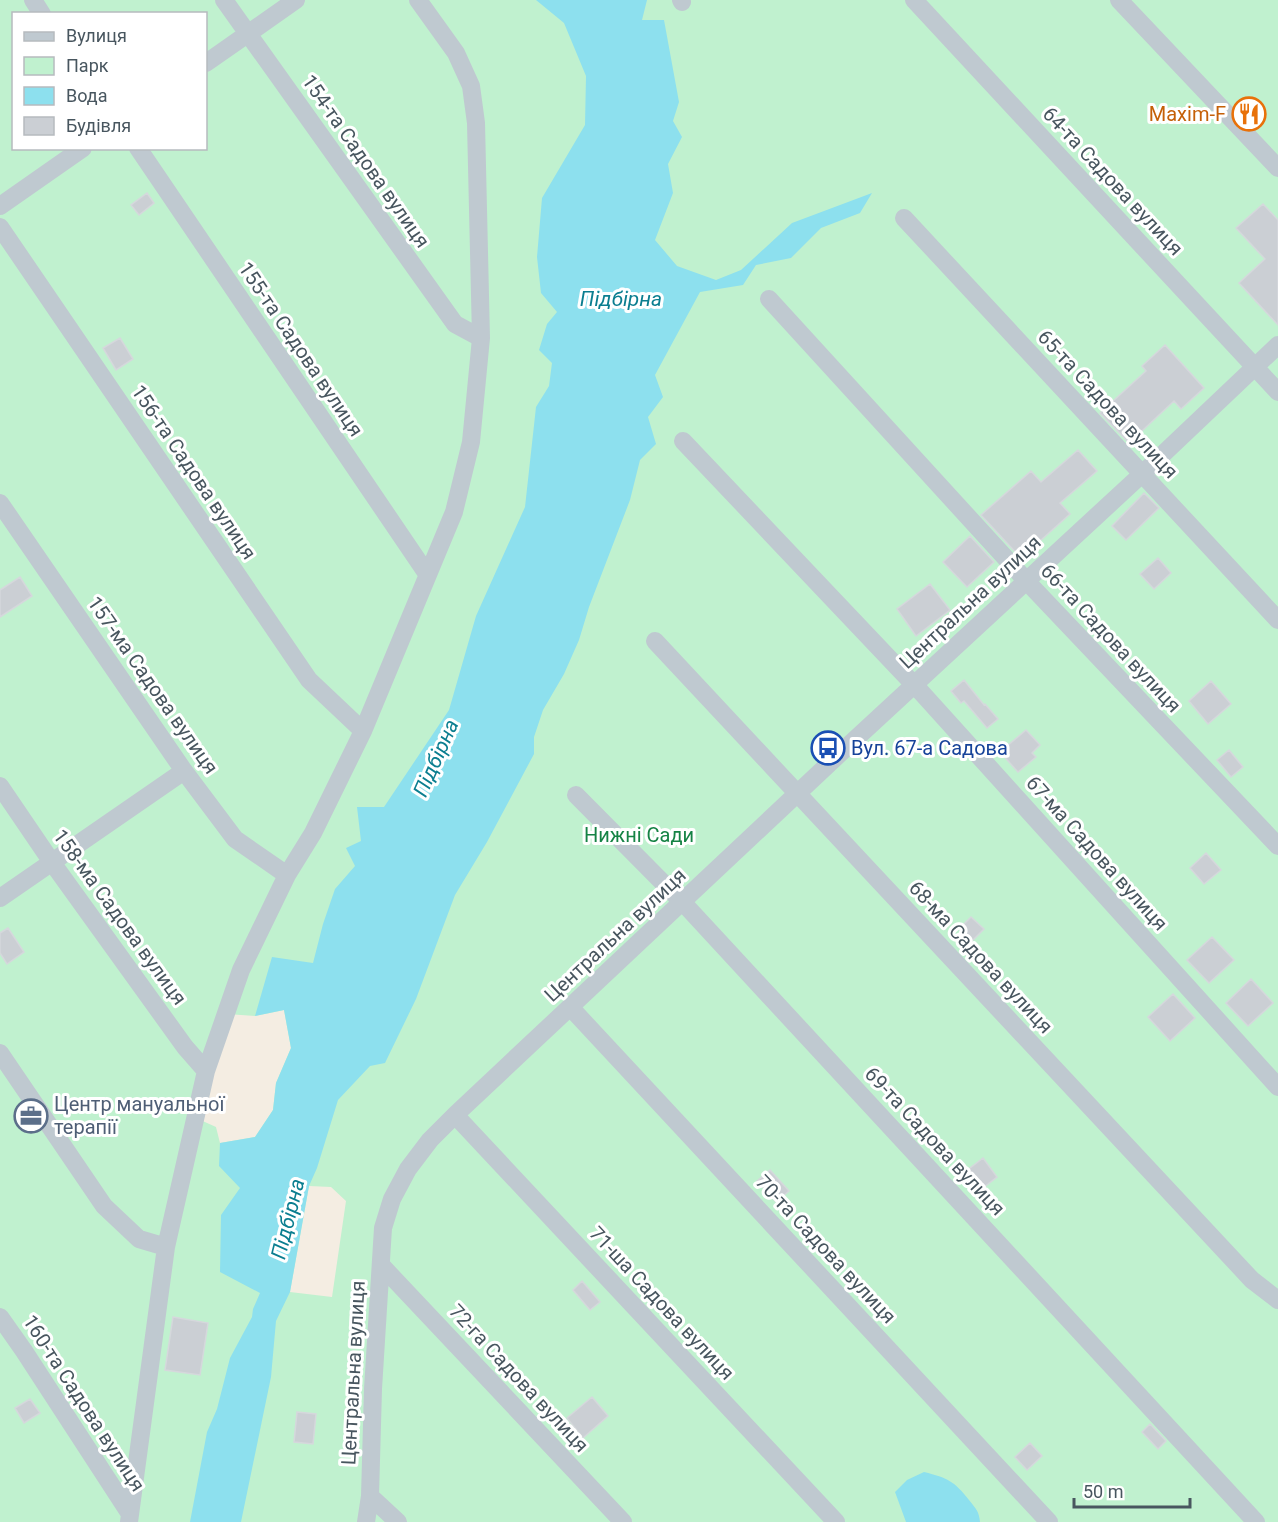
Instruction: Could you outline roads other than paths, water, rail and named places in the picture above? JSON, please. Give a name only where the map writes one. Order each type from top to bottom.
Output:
[{"type":"street","name":"154-та Садова вулиця","points":[[224,0],[455,324],[481,338]]},
{"type":"street","points":[[207,62],[296,0]]},
{"type":"street","points":[[130,1518],[166,1247],[206,1071],[241,970],[287,875],[313,833],[363,731],[454,512],[471,442],[481,338],[476,123],[471,86],[456,53],[418,0]]},
{"type":"street","name":"64-та Садова вулиця","points":[[914,0],[1278,392]]},
{"type":"street","points":[[1119,0],[1278,168]]},
{"type":"street","points":[[0,206],[80,150]]},
{"type":"street","name":"155-та Садова вулиця","points":[[139,150],[427,574]]},
{"type":"street","name":"65-та Садова вулиця","points":[[904,218],[1278,620]]},
{"type":"street","name":"156-та Садова вулиця","points":[[0,227],[309,680],[363,731]]},
{"type":"street","name":"66-та Садова вулиця","points":[[769,299],[1026,580],[1278,846]]},
{"type":"street","name":"Центральна вулиця","points":[[366,1522],[370,1496],[373,1389],[383,1228],[392,1199],[408,1169],[430,1140],[1278,345]]},
{"type":"street","name":"67-ма Садова вулиця","points":[[683,441],[914,685],[1278,1087]]},
{"type":"street","name":"157-ма Садова вулиця","points":[[0,503],[184,771],[235,839],[287,875]]},
{"type":"street","name":"68-ма Садова вулиця","points":[[655,641],[1252,1280],[1278,1300]]},
{"type":"street","points":[[0,898],[184,771]]},
{"type":"street","name":"158-ма Садова вулиця","points":[[0,786],[185,1047],[206,1071]]},
{"type":"street","name":"69-та Садова вулиця","points":[[576,795],[682,902],[1256,1522]]},
{"type":"street","name":"70-та Садова вулиця","points":[[570,1007],[1049,1522]]},
{"type":"street","points":[[0,1053],[104,1206],[139,1239],[166,1247]]},
{"type":"street","name":"71-ша Садова вулиця","points":[[455,1115],[836,1522]]},
{"type":"street","name":"72-га Садова вулиця","points":[[381,1265],[623,1522]]},
{"type":"street","name":"160-та Садова вулиця","points":[[0,1317],[31,1361],[130,1518]]},
{"type":"street","points":[[370,1496],[398,1522]]},
{"type":"water","name":"Підбірна","points":[[536,0],[647,0],[642,20],[664,20],[679,102],[673,121],[682,137],[668,164],[673,193],[655,240],[677,266],[716,280],[741,270],[792,223],[872,193],[860,213],[821,228],[791,258],[756,265],[743,285],[700,292],[655,375],[663,397],[648,417],[656,444],[640,460],[630,500],[589,607],[579,640],[564,674],[543,710],[534,737],[534,754],[487,842],[455,895],[416,999],[385,1063],[370,1066],[338,1100],[317,1168],[309,1186],[290,1292],[276,1321],[271,1377],[241,1522],[190,1522],[207,1432],[217,1409],[230,1358],[252,1317],[260,1293],[220,1272],[221,1215],[240,1188],[219,1166],[220,1143],[255,1137],[273,1110],[276,1083],[291,1048],[284,1010],[255,1016],[272,957],[313,963],[335,889],[355,866],[346,848],[361,841],[357,807],[384,807],[449,710],[476,616],[525,507],[536,407],[549,386],[552,363],[539,350],[547,324],[557,312],[541,293],[537,257],[542,198],[585,125],[586,76],[564,23]]},
{"type":"water","points":[[924,1472],[945,1478],[954,1484],[975,1508],[980,1522],[906,1522],[895,1492],[907,1480]]},
{"type":"place","name":"Maxim-F","points":[[1249,114]]},
{"type":"place","name":"Вул. 67-а Садова","points":[[828,748]]},
{"type":"place","name":"Центр мануальної терапії","points":[[31,1116]]},
{"type":"park label","name":"Нижні Сади","points":[[639,835]]}]
